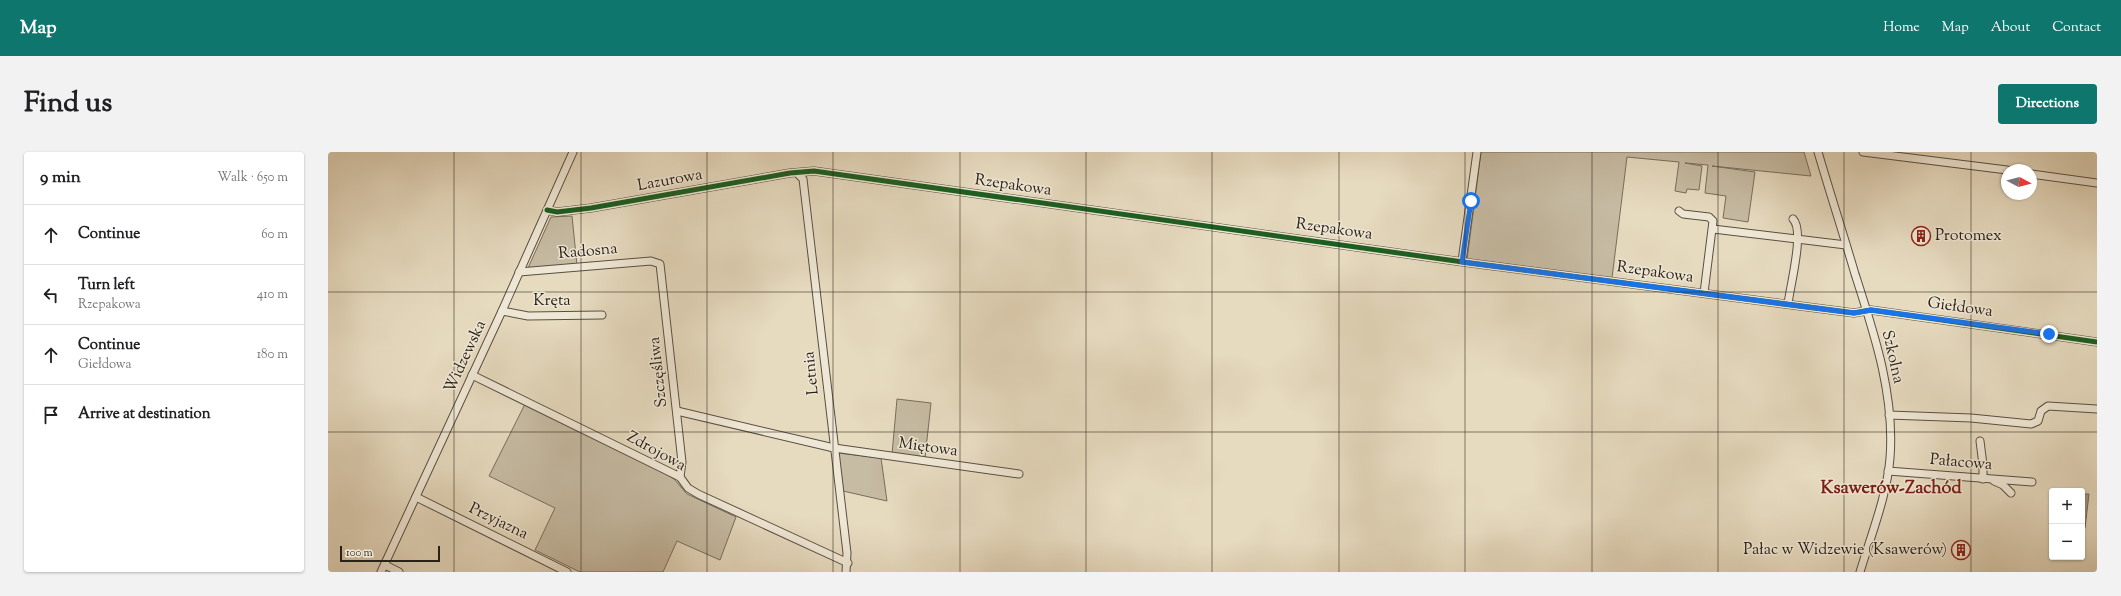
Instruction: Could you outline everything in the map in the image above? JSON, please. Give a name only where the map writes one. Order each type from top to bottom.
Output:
[{"type":"street","name":"Widzewska","points":[[383,569],[502,311],[573,152]]},
{"type":"street","points":[[1462,262],[1477,152]]},
{"type":"street","name":"Szkolna","points":[[1818,152],[1867,311],[1882,369],[1888,415],[1890,444],[1888,471],[1860,572]]},
{"type":"street","points":[[1863,152],[2001,169]]},
{"type":"street","name":"Rzepakowa","points":[[797,173],[814,171],[1462,262],[1859,313],[1867,311]]},
{"type":"street","name":"Lazurowa","points":[[547,210],[557,212],[592,208],[797,173]]},
{"type":"street","name":"Letnia","points":[[797,173],[803,179],[813,256],[848,563],[846,572]]},
{"type":"street","points":[[2037,175],[2097,183]]},
{"type":"street","points":[[1679,211],[1683,214],[1712,218],[1713,229],[1704,293]]},
{"type":"street","points":[[1788,304],[1798,239],[1797,223],[1793,219]]},
{"type":"street","points":[[1713,229],[1846,245]]},
{"type":"street","name":"Radosna","points":[[519,272],[651,261],[660,264]]},
{"type":"street","name":"Szczęśliwa","points":[[660,264],[682,462],[680,477]]},
{"type":"street","name":"Kręta","points":[[502,311],[528,316],[602,315]]},
{"type":"street","name":"Giełdowa","points":[[1867,311],[1957,321],[2097,342]]},
{"type":"street","name":"Zdrojowa","points":[[472,375],[680,477],[688,488],[698,494],[848,563]]},
{"type":"street","points":[[1888,415],[1971,418],[2031,424],[2038,421],[2041,411],[2048,406],[2097,410]]},
{"type":"street","name":"Miętowa","points":[[677,411],[834,448],[1020,474]]},
{"type":"street","points":[[1980,441],[1986,479],[2003,485],[2011,493]]},
{"type":"street","name":"Pałacowa","points":[[1888,471],[2032,482]]},
{"type":"street","name":"Przyjazna","points":[[416,497],[567,572]]},
{"type":"street","points":[[383,569],[399,572]]},
{"type":"shaded area","points":[[1481,152],[1804,152],[1811,176],[1712,166],[1755,172],[1748,222],[1723,218],[1726,196],[1705,193],[1708,165],[1685,163],[1702,166],[1699,190],[1687,189],[1686,193],[1675,191],[1679,162],[1627,157],[1612,278],[1467,260]]},
{"type":"shaded area","points":[[572,216],[577,265],[528,268],[551,217]]},
{"type":"shaded area","points":[[897,399],[931,403],[925,458],[892,454]]},
{"type":"shaded area","points":[[525,404],[652,466],[674,479],[687,494],[736,517],[720,560],[677,541],[663,572],[580,572],[535,550],[555,508],[489,476]]},
{"type":"shaded area","points":[[838,453],[881,458],[887,501],[843,491]]},
{"type":"shaded area","points":[[2085,494],[2089,494],[2085,528]]},
{"type":"cycle path","points":[[547,210],[557,212],[591,208],[790,173],[814,171],[1470,263],[1854,313],[1871,310],[2097,342]]},
{"type":"place","name":"Protomex","points":[[1921,236]]},
{"type":"place","name":"Pałac w Widzewie (Ksawerów)","points":[[1961,550]]},
{"type":"district","name":"Ksawerów-Zachód","points":[[1891,489]]},
{"type":"route","points":[[1471,201],[1462,262],[1854,313],[1863,313],[1871,310],[2049,334]]}]
